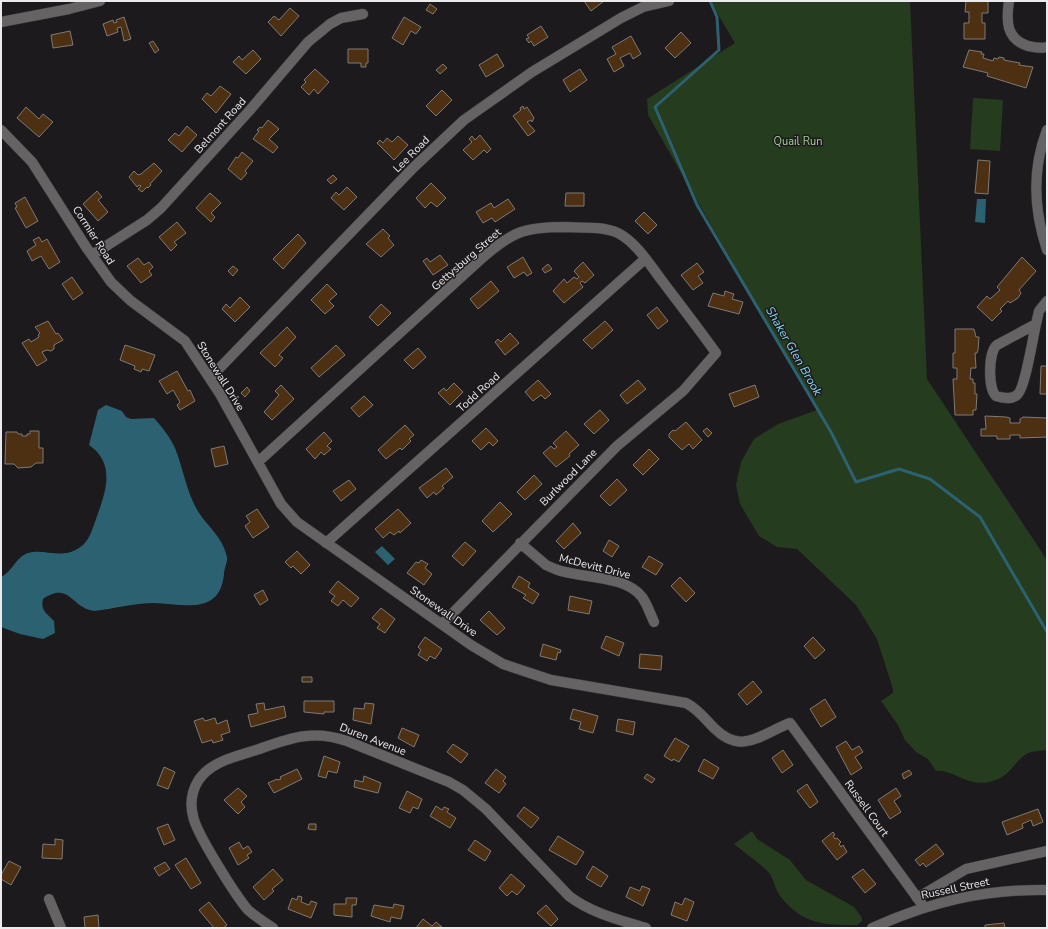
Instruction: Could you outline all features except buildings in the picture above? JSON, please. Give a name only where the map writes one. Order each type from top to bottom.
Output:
[{"type":"street","points":[[1,22],[69,9],[100,1]]},
{"type":"street","name":"Lee Road","points":[[210,378],[414,167],[464,120],[532,72],[621,18],[643,7],[669,1]]},
{"type":"street","points":[[1009,1],[1009,30],[1013,38],[1030,46],[1047,47]]},
{"type":"street","name":"Belmont Road","points":[[92,255],[147,220],[161,208],[250,110],[308,42],[319,32],[341,18],[363,14]]},
{"type":"street","name":"Cormier Road","points":[[1,130],[32,162],[92,255],[119,291],[182,338]]},
{"type":"street","points":[[1047,130],[1038,160],[1036,188],[1041,229],[1047,250]]},
{"type":"street","name":"Gettysburg Street","points":[[258,462],[498,244],[515,234],[530,228],[591,228],[608,230],[629,240],[716,354]]},
{"type":"street","name":"Todd Road","points":[[326,543],[645,259]]},
{"type":"street","points":[[1036,324],[997,345],[992,350],[991,387],[996,396],[1009,398],[1016,396],[1019,393],[1023,384],[1039,311],[1047,301]]},
{"type":"street","name":"Stonewall Drive","points":[[182,338],[210,378],[285,510],[297,522],[326,543],[487,655],[503,664],[528,673],[581,686],[686,703],[702,714],[723,736],[731,740],[744,742],[752,740],[790,723]]},
{"type":"street","name":"Burlwood Lane","points":[[442,624],[617,446],[683,391],[716,354]]},
{"type":"street","name":"McDevitt Drive","points":[[520,543],[546,565],[555,569],[612,581],[634,589],[644,600],[654,622]]},
{"type":"street","name":"Russell Court","points":[[790,723],[924,907]]},
{"type":"street","name":"Duren Avenue","points":[[273,928],[245,906],[202,838],[193,818],[193,794],[202,777],[210,768],[222,762],[282,741],[314,734],[329,735],[347,741],[455,785],[486,809],[569,896],[594,911],[646,928]]},
{"type":"street","points":[[917,898],[966,869],[1047,851]]},
{"type":"street","name":"Russell Street","points":[[872,928],[924,907],[960,897],[998,892],[1047,890]]},
{"type":"street","points":[[49,899],[61,928]]},
{"type":"green space","name":"Quail Run","points":[[710,1],[910,1],[927,379],[1047,560],[1047,756],[1046,750],[1027,754],[1020,759],[1006,774],[996,780],[981,783],[974,782],[948,772],[936,771],[928,759],[916,752],[905,740],[898,725],[881,701],[893,693],[893,689],[877,639],[856,605],[797,549],[777,547],[759,536],[740,504],[736,485],[741,462],[754,439],[778,424],[817,410],[648,115],[647,99],[735,43]]},
{"type":"green space","points":[[973,98],[1003,100],[1000,151],[970,149]]},
{"type":"green space","points":[[752,831],[757,839],[790,860],[806,880],[854,907],[862,918],[862,921],[857,925],[823,923],[805,917],[788,905],[780,896],[770,874],[734,844]]},
{"type":"water","points":[[977,199],[986,199],[985,223],[975,222]]},
{"type":"water","points":[[106,405],[122,411],[126,417],[131,419],[154,418],[171,440],[196,508],[218,537],[225,549],[227,559],[221,587],[215,596],[208,602],[198,605],[146,603],[94,611],[86,609],[65,594],[52,594],[43,599],[42,606],[45,612],[54,621],[55,633],[43,639],[20,634],[1,627],[1,577],[8,572],[20,558],[28,553],[40,552],[59,554],[72,551],[79,548],[90,535],[103,500],[106,470],[98,453],[89,445],[98,410]]},
{"type":"water","points":[[382,546],[395,559],[388,565],[375,552]]},
{"type":"waterway","name":"Shaker Glen Brook","points":[[710,1],[717,17],[719,50],[655,107],[697,205],[831,432],[856,482],[899,469],[930,479],[980,517],[1047,632]]}]
